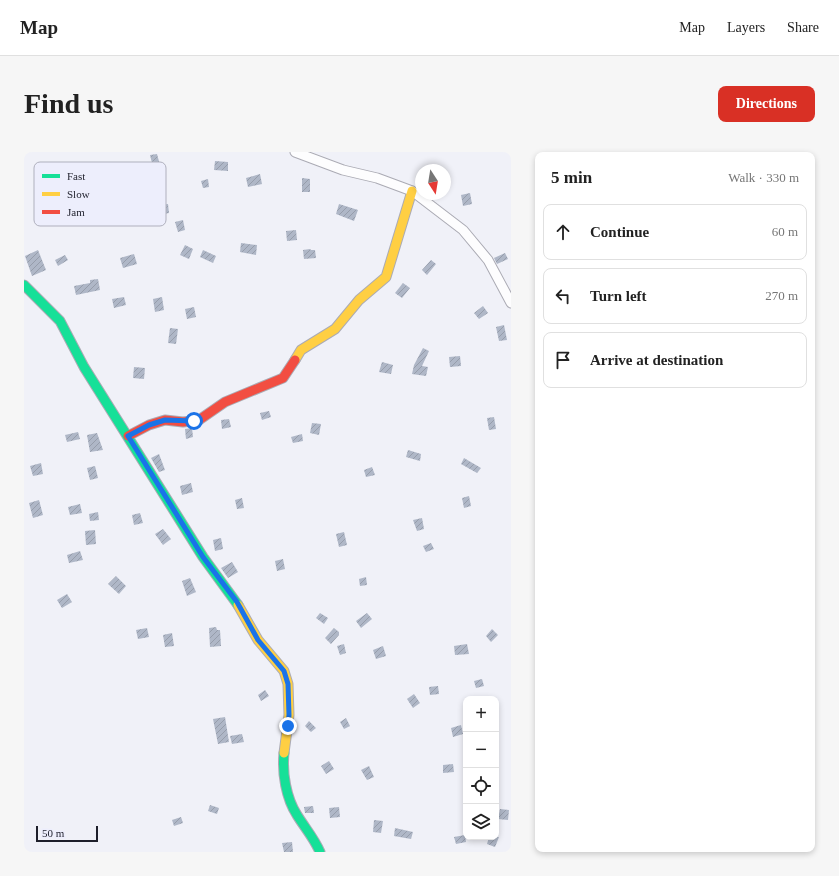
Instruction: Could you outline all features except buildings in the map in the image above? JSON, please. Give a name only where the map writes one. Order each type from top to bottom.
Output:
[{"type":"street","points":[[295,152],[343,170],[377,178],[412,191],[463,230],[488,260],[511,303]]},
{"type":"street","points":[[128,436],[149,425],[165,420],[183,422],[198,420],[225,402],[283,378],[301,350],[335,329],[359,300],[386,277],[412,191]]},
{"type":"street","points":[[24,285],[60,321],[84,367],[203,557],[237,602],[258,640],[284,671],[288,684],[289,715],[283,762],[285,783],[296,814],[314,839],[320,852]]},
{"type":"traffic: fast","points":[[24,285],[60,321],[84,367],[203,557],[238,605]]},
{"type":"traffic: fast","points":[[284,753],[284,777],[290,801],[320,852]]},
{"type":"traffic: slow","points":[[295,360],[301,350],[335,329],[359,300],[386,277],[412,191]]},
{"type":"traffic: slow","points":[[238,605],[258,640],[284,671],[288,684],[289,715],[284,753]]},
{"type":"traffic: jam","points":[[128,436],[149,425],[165,420],[183,422],[199,420],[225,402],[283,378],[295,360]]},
{"type":"route","points":[[194,421],[183,422],[165,420],[149,425],[128,436],[203,557],[237,602],[258,640],[284,671],[288,684],[288,726]]}]
